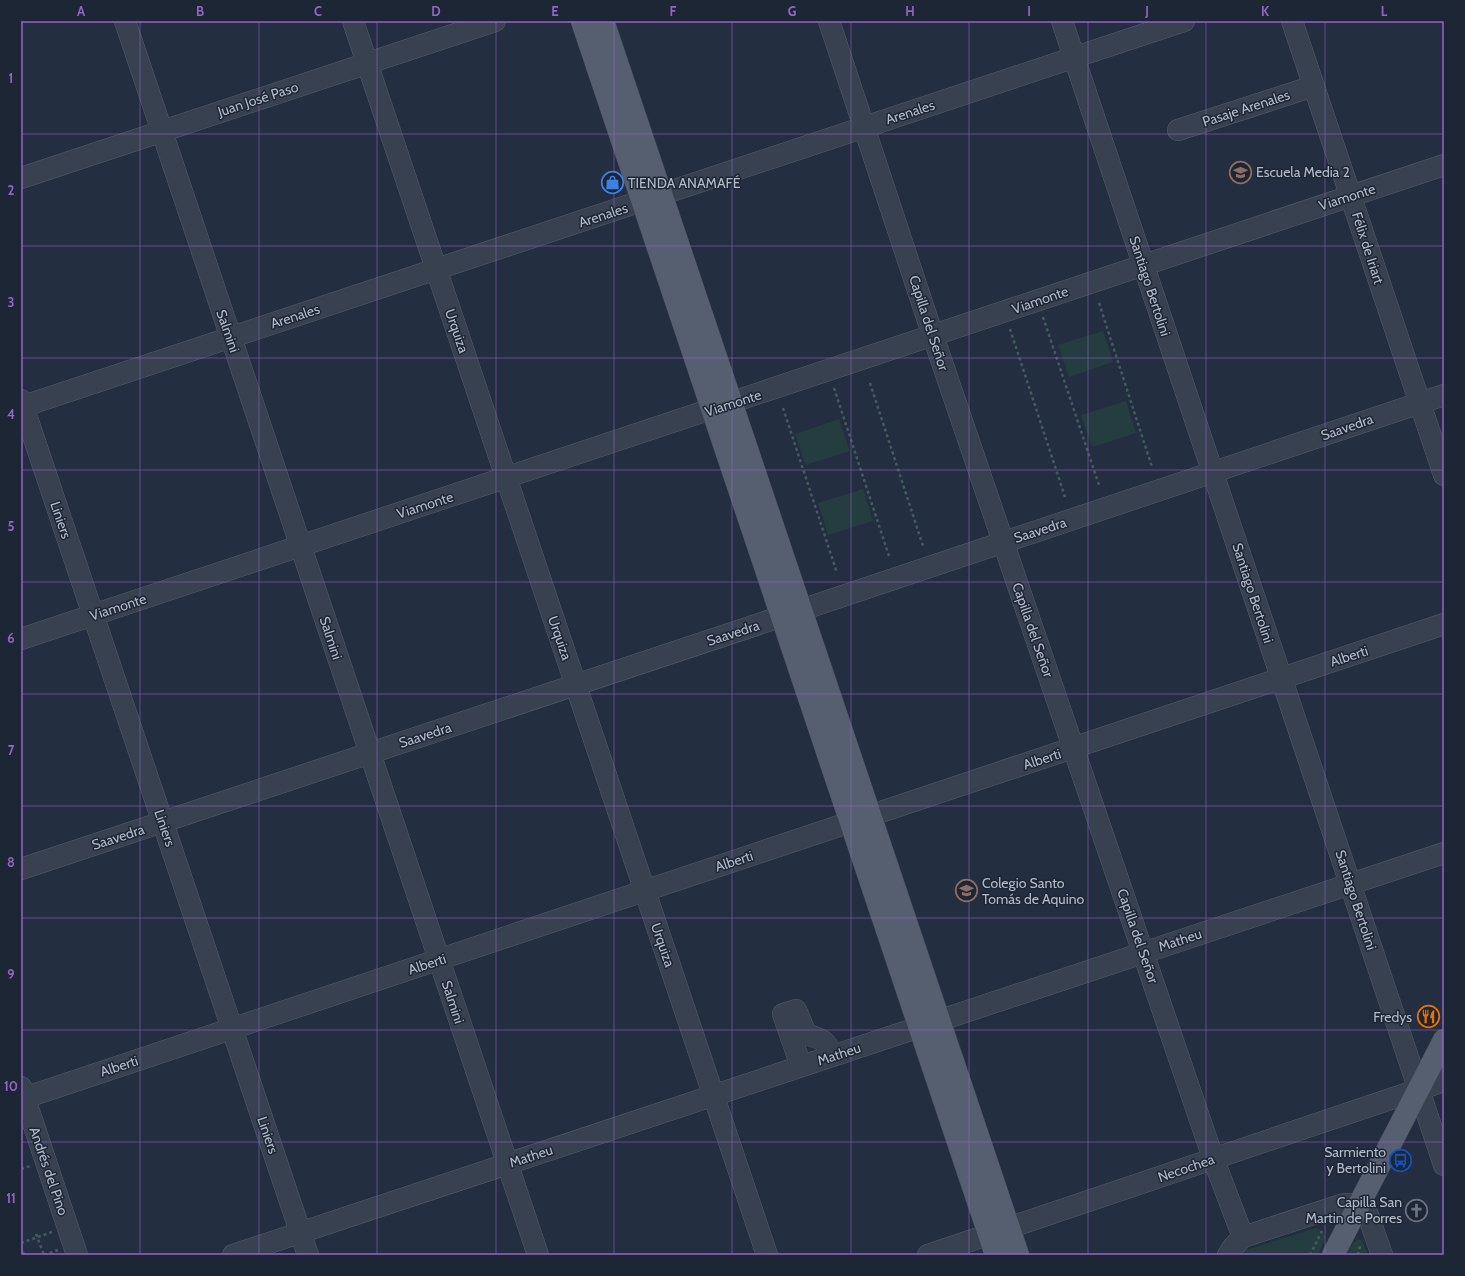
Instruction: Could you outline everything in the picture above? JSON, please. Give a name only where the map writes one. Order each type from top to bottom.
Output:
[{"type":"main road","points":[[582,21],[652,198],[722,406],[860,819],[919,1027],[996,1255]]},
{"type":"main road","points":[[603,21],[652,198]]},
{"type":"main road","points":[[860,819],[939,1021],[1018,1255]]},
{"type":"main road","points":[[1333,1255],[1444,1040]]},
{"type":"street","name":"Salmini","points":[[125,21],[538,1255]]},
{"type":"street","name":"Urquiza","points":[[353,21],[767,1255]]},
{"type":"street","name":"Juan José Paso","points":[[21,178],[495,21]]},
{"type":"street","name":"Capilla del Señor","points":[[829,21],[933,336],[1073,748],[1213,1158],[1243,1237]]},
{"type":"street","name":"Santiago Bertolini","points":[[1062,21],[1444,1165]]},
{"type":"street","name":"Arenales","points":[[22,404],[436,270],[1184,21]]},
{"type":"street","name":"Félix de Iriart","points":[[1292,21],[1444,475]]},
{"type":"street","name":"Pasaje Arenales","points":[[1178,130],[1314,86]]},
{"type":"street","name":"Viamonte","points":[[21,639],[1444,165]]},
{"type":"street","name":"Saavedra","points":[[21,869],[1444,395]]},
{"type":"street","name":"Liniers","points":[[22,404],[308,1255]]},
{"type":"street","name":"Alberti","points":[[22,1094],[232,1028],[439,960],[1444,624]]},
{"type":"street","name":"Matheu","points":[[233,1255],[1444,853]]},
{"type":"street","points":[[801,1066],[783,1014],[796,1010],[806,1034],[823,1040],[827,1044],[833,1056]]},
{"type":"street","name":"Necochea","points":[[928,1255],[1444,1081]]},
{"type":"street","name":"Andrés del Pino","points":[[22,1094],[77,1255]]},
{"type":"street","points":[[1228,1255],[1233,1247],[1243,1237],[1344,1204],[1359,1204],[1368,1215],[1382,1255]]},
{"type":"path","points":[[1099,303],[1152,467]]},
{"type":"path","points":[[1043,317],[1098,485]]},
{"type":"path","points":[[1010,329],[1065,497]]},
{"type":"path","points":[[870,382],[923,546]]},
{"type":"path","points":[[834,388],[889,556]]},
{"type":"path","points":[[783,408],[837,573]]},
{"type":"path","points":[[24,1255],[21,1244],[68,1227]]},
{"type":"path","points":[[1310,1255],[1322,1231]]},
{"type":"path","points":[[36,1234],[44,1255]]},
{"type":"green space","points":[[1103,331],[1113,362],[1069,377],[1058,345]]},
{"type":"green space","points":[[1126,401],[1136,433],[1092,447],[1081,415]]},
{"type":"green space","points":[[839,419],[850,451],[805,465],[795,434]]},
{"type":"green space","points":[[863,489],[873,521],[828,535],[818,503]]},
{"type":"green space","points":[[1316,1228],[1322,1231],[1326,1237],[1318,1255],[1235,1255],[1236,1253]]},
{"type":"green space","points":[[1357,1240],[1362,1240],[1368,1255],[1346,1255],[1353,1243]]},
{"type":"place","name":"Escuela Media 2","points":[[1241,172]]},
{"type":"place","name":"TIENDA ANAMAFÉ","points":[[612,183]]},
{"type":"place","name":"Colegio Santo Tomás de Aquino","points":[[966,891]]},
{"type":"place","name":"Fredys","points":[[1428,1017]]},
{"type":"place","name":"Sarmiento y Bertolini","points":[[1401,1160]]},
{"type":"place","name":"Capilla San Martin de Porres","points":[[1417,1210]]}]
